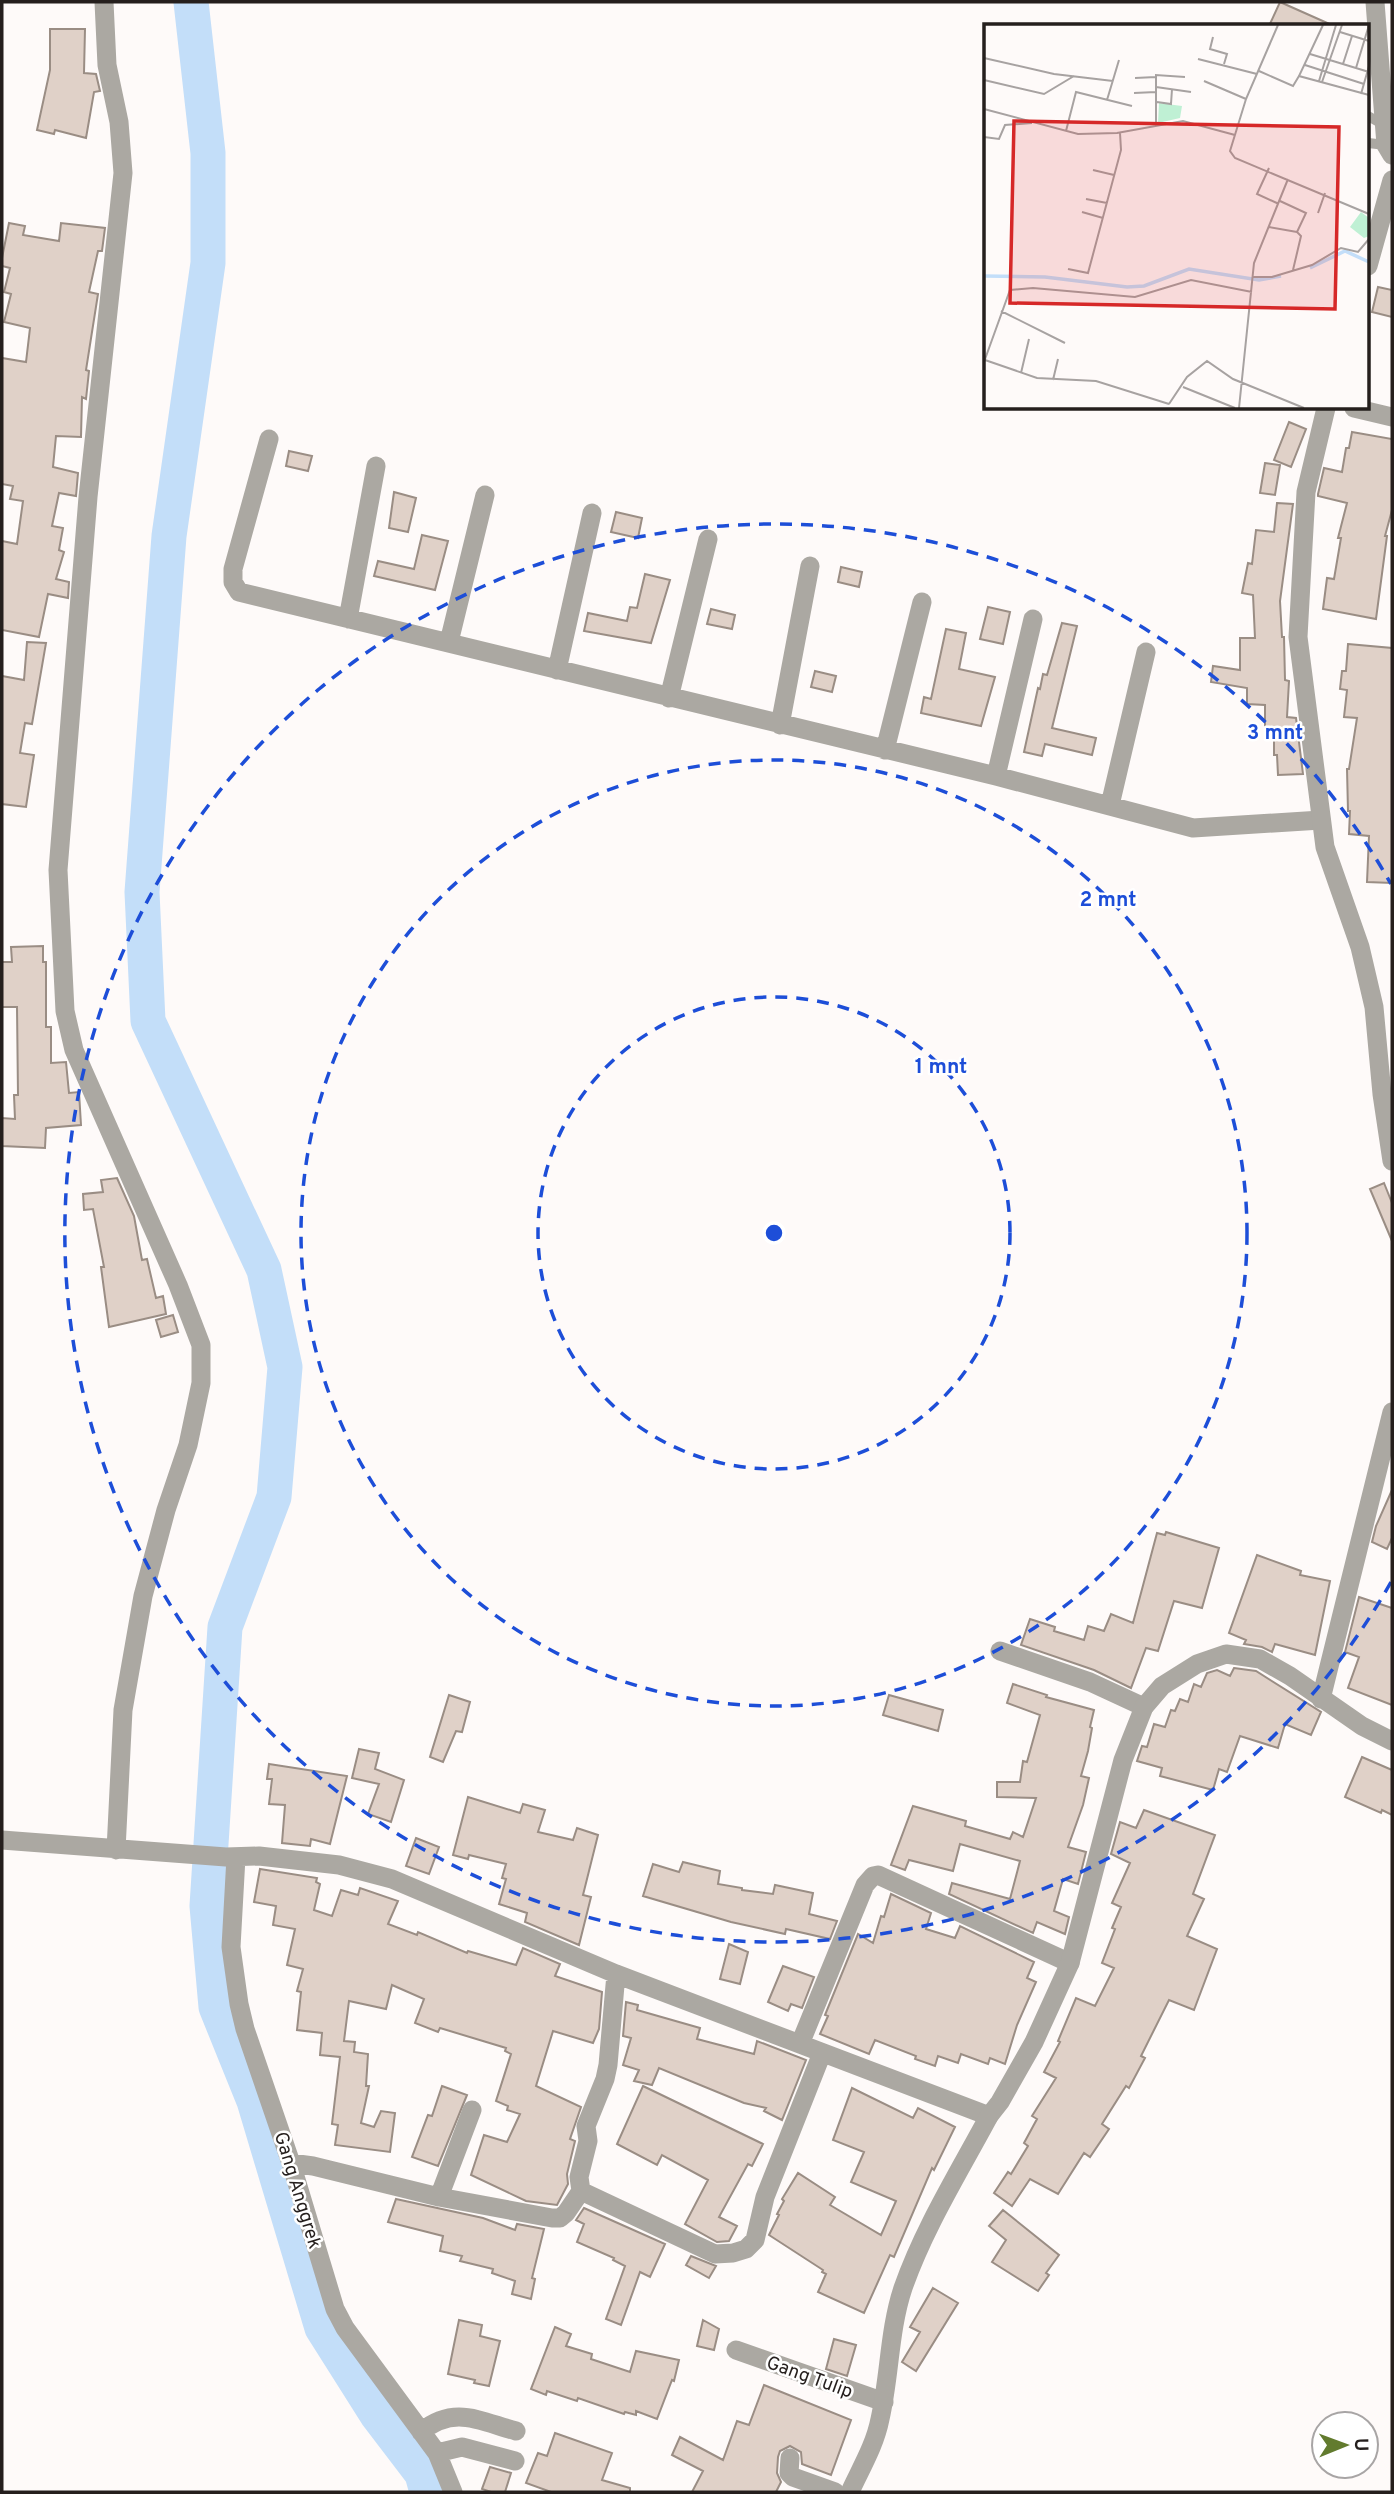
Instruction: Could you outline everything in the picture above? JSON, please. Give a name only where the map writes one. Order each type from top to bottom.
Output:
[{"type":"street","points":[[104,2],[107,65],[120,122],[123,173],[104,335],[69,711],[58,870],[60,951],[65,1011],[74,1050],[178,1285],[201,1345],[201,1384],[188,1445],[166,1510],[143,1596],[123,1710],[116,1850]]},
{"type":"street","points":[[1375,2],[1376,121],[1382,148]]},
{"type":"street","points":[[1370,259],[1392,180]]},
{"type":"street","points":[[1326,410],[1306,492],[1298,637],[1325,847],[1360,947],[1374,1007],[1387,1094],[1392,1161]]},
{"type":"street","points":[[1362,410],[1392,417]]},
{"type":"street","points":[[269,439],[233,569],[233,582],[239,592],[996,776],[1193,828],[1321,820]]},
{"type":"street","points":[[348,619],[376,466]]},
{"type":"street","points":[[449,642],[485,495]]},
{"type":"street","points":[[557,670],[592,513]]},
{"type":"street","points":[[669,698],[708,539]]},
{"type":"street","points":[[779,725],[810,566]]},
{"type":"street","points":[[885,750],[922,601]]},
{"type":"street","points":[[996,776],[1033,619]]},
{"type":"street","points":[[1110,805],[1146,652]]},
{"type":"street","points":[[1321,1699],[1392,1412]]},
{"type":"street","points":[[1000,1651],[1090,1682],[1144,1707]]},
{"type":"street","points":[[850,2492],[873,2444],[884,2402],[892,2330],[904,2286],[929,2228],[989,2116],[1000,2102],[1034,2042],[1070,1962],[1123,1760],[1144,1707],[1162,1686],[1198,1664],[1226,1654],[1260,1659],[1290,1676],[1362,1726],[1392,1741]]},
{"type":"street","points":[[2,1840],[339,1865],[392,1880],[616,1974],[989,2116]]},
{"type":"street","name":"Gang Anggrek","points":[[242,1857],[231,1947],[239,2004],[335,2309],[345,2328],[437,2453],[453,2492]]},
{"type":"street","points":[[800,2044],[865,1885],[873,1876],[878,1875],[1070,1962]]},
{"type":"street","points":[[291,2163],[313,2165],[439,2197],[560,2218],[581,2191],[579,2177],[588,2141],[586,2126],[608,2064],[616,1974]]},
{"type":"street","points":[[581,2191],[715,2254],[746,2249],[755,2240],[770,2183],[822,2053]]},
{"type":"street","points":[[439,2197],[472,2110]]},
{"type":"street","name":"Gang Tulip","points":[[736,2350],[884,2402]]},
{"type":"street","points":[[421,2432],[435,2420],[453,2416],[516,2431]]},
{"type":"street","points":[[437,2453],[462,2447],[515,2461]]},
{"type":"street","points":[[790,2458],[789,2473],[793,2477],[835,2492]]},
{"type":"building","points":[[1280,2],[1330,24],[1270,24]]},
{"type":"building","points":[[50,29],[85,29],[84,73],[96,74],[100,91],[94,92],[86,138],[55,130],[54,134],[37,130],[50,70]]},
{"type":"building","points":[[9,223],[25,226],[23,235],[59,241],[61,223],[105,228],[102,251],[98,251],[89,292],[98,294],[86,370],[89,371],[86,399],[82,397],[81,437],[56,436],[53,467],[78,473],[76,496],[59,493],[52,526],[63,528],[59,550],[64,552],[56,579],[69,582],[68,598],[48,594],[39,637],[2,630],[2,541],[17,544],[23,501],[10,499],[13,486],[2,484],[2,358],[26,362],[30,328],[4,322],[11,294],[4,292],[10,268],[2,266]]},
{"type":"building","points":[[1378,287],[1392,290],[1392,317],[1372,312]]},
{"type":"building","points":[[1289,422],[1306,429],[1291,467],[1274,460]]},
{"type":"building","points":[[1352,432],[1392,439],[1392,510],[1385,536],[1376,619],[1323,609],[1327,578],[1334,579],[1341,538],[1338,538],[1347,503],[1318,494],[1324,468],[1342,472]]},
{"type":"building","points":[[289,451],[312,456],[308,471],[286,466]]},
{"type":"building","points":[[1265,463],[1280,465],[1275,495],[1260,493]]},
{"type":"building","points":[[394,492],[416,498],[408,532],[389,528]]},
{"type":"building","points":[[1277,503],[1293,504],[1280,601],[1285,680],[1289,681],[1287,717],[1296,718],[1303,774],[1278,775],[1277,755],[1274,755],[1274,732],[1265,732],[1265,705],[1247,704],[1247,688],[1211,682],[1213,666],[1240,670],[1240,638],[1255,638],[1253,595],[1242,593],[1248,563],[1252,564],[1256,530],[1274,532]]},
{"type":"building","points":[[616,512],[642,518],[638,538],[611,532]]},
{"type":"building","points":[[422,535],[448,541],[435,590],[374,576],[378,561],[414,569]]},
{"type":"building","points":[[841,567],[862,572],[859,587],[838,582]]},
{"type":"building","points":[[645,574],[670,580],[651,643],[584,631],[588,613],[627,621],[630,607],[637,608]]},
{"type":"building","points":[[988,607],[1010,612],[1003,644],[980,639]]},
{"type":"building","points":[[711,609],[735,615],[732,629],[707,624]]},
{"type":"building","points":[[1062,623],[1077,626],[1052,728],[1096,738],[1092,755],[1045,744],[1042,756],[1024,752],[1038,688],[1040,689],[1043,674],[1047,675]]},
{"type":"building","points":[[946,629],[966,633],[959,669],[995,677],[981,726],[921,713],[924,697],[931,699]]},
{"type":"building","points":[[27,642],[46,643],[32,724],[25,723],[20,753],[34,755],[26,807],[2,804],[2,676],[24,680]]},
{"type":"building","points":[[1348,644],[1392,648],[1392,883],[1367,882],[1369,836],[1349,834],[1347,769],[1357,718],[1344,717],[1347,690],[1340,689],[1342,671],[1346,671]]},
{"type":"building","points":[[815,671],[836,676],[832,692],[811,687]]},
{"type":"building","points":[[43,946],[43,962],[46,962],[46,1027],[51,1027],[51,1063],[66,1062],[69,1093],[79,1092],[81,1125],[46,1128],[45,1148],[2,1146],[2,1118],[15,1119],[14,1095],[18,1095],[17,1007],[2,1007],[2,962],[12,962],[11,947]]},
{"type":"building","points":[[117,1178],[134,1216],[142,1260],[147,1259],[156,1298],[163,1296],[166,1314],[109,1327],[101,1267],[104,1267],[93,1209],[84,1210],[83,1194],[103,1192],[101,1180]]},
{"type":"building","points":[[1384,1183],[1392,1203],[1392,1241],[1370,1189]]},
{"type":"building","points":[[173,1315],[178,1332],[161,1337],[156,1320]]},
{"type":"building","points":[[1392,1490],[1392,1538],[1387,1549],[1372,1542]]},
{"type":"building","points":[[1166,1532],[1219,1548],[1202,1608],[1174,1601],[1158,1651],[1146,1648],[1131,1688],[1094,1670],[1021,1645],[1030,1619],[1055,1627],[1054,1631],[1084,1640],[1088,1626],[1104,1631],[1111,1614],[1133,1623],[1157,1533],[1165,1535]]},
{"type":"building","points":[[1257,1555],[1301,1571],[1300,1575],[1330,1581],[1315,1655],[1275,1644],[1272,1652],[1244,1644],[1246,1640],[1229,1633]]},
{"type":"building","points":[[1359,1597],[1392,1608],[1392,1705],[1348,1688],[1359,1657],[1345,1652]]},
{"type":"building","points":[[1234,1668],[1256,1671],[1321,1712],[1311,1735],[1285,1724],[1278,1748],[1240,1736],[1227,1772],[1219,1769],[1213,1790],[1160,1776],[1162,1768],[1137,1761],[1142,1746],[1147,1747],[1154,1724],[1165,1727],[1171,1710],[1175,1711],[1180,1699],[1188,1702],[1194,1684],[1201,1687],[1207,1673],[1217,1670],[1230,1676]]},
{"type":"building","points":[[1013,1684],[1047,1695],[1046,1697],[1094,1710],[1081,1776],[1089,1778],[1083,1805],[1068,1847],[1086,1852],[1078,1884],[1063,1879],[1054,1911],[1069,1917],[1065,1934],[1037,1922],[1033,1933],[949,1894],[952,1883],[1010,1899],[1020,1861],[960,1844],[953,1871],[909,1860],[905,1870],[891,1865],[913,1806],[966,1821],[965,1826],[1010,1839],[1013,1832],[1023,1837],[1036,1798],[997,1797],[997,1782],[1020,1782],[1023,1761],[1027,1762],[1040,1715],[1007,1703]]},
{"type":"building","points":[[449,1695],[470,1702],[462,1732],[456,1731],[443,1762],[430,1757]]},
{"type":"building","points":[[889,1695],[943,1710],[938,1731],[883,1715]]},
{"type":"building","points":[[359,1749],[379,1753],[375,1769],[404,1780],[391,1822],[368,1814],[379,1784],[352,1778]]},
{"type":"building","points":[[1362,1757],[1392,1770],[1392,1815],[1345,1797]]},
{"type":"building","points":[[269,1764],[347,1776],[330,1844],[311,1839],[310,1846],[282,1843],[285,1805],[269,1804],[272,1779],[267,1779]]},
{"type":"building","points":[[468,1797],[520,1813],[523,1804],[545,1810],[538,1832],[573,1840],[577,1828],[598,1835],[583,1895],[591,1897],[579,1945],[525,1922],[527,1913],[499,1904],[506,1879],[502,1878],[506,1864],[469,1855],[468,1859],[453,1855]]},
{"type":"building","points":[[1144,1810],[1215,1835],[1193,1894],[1204,1899],[1187,1936],[1217,1949],[1194,2010],[1169,2000],[1141,2056],[1145,2058],[1129,2088],[1126,2086],[1102,2124],[1109,2129],[1090,2157],[1084,2153],[1058,2194],[1030,2179],[1012,2206],[994,2193],[1008,2172],[1011,2174],[1028,2146],[1024,2143],[1037,2119],[1032,2116],[1056,2078],[1044,2072],[1060,2042],[1058,2041],[1076,1998],[1095,2006],[1114,1968],[1102,1963],[1121,1907],[1112,1903],[1130,1863],[1111,1854],[1120,1822],[1136,1828]]},
{"type":"building","points":[[416,1838],[439,1847],[429,1874],[406,1866]]},
{"type":"building","points":[[683,1862],[720,1871],[718,1884],[742,1890],[773,1894],[775,1885],[813,1893],[809,1914],[837,1921],[830,1939],[786,1929],[785,1934],[731,1922],[643,1896],[653,1864],[679,1872]]},
{"type":"building","points":[[260,1869],[317,1878],[316,1882],[320,1884],[314,1910],[332,1916],[341,1890],[358,1895],[360,1888],[398,1901],[388,1924],[417,1935],[418,1932],[467,1953],[468,1951],[516,1965],[523,1948],[560,1964],[555,1976],[602,1992],[599,2029],[593,2043],[553,2031],[536,2086],[581,2107],[570,2139],[575,2141],[567,2174],[568,2184],[557,2205],[526,2201],[471,2175],[484,2135],[507,2142],[520,2114],[507,2110],[508,2106],[496,2101],[511,2054],[505,2051],[506,2048],[440,2028],[438,2032],[415,2023],[424,1999],[392,1985],[386,2009],[349,2001],[344,2041],[355,2042],[354,2052],[368,2054],[366,2086],[369,2086],[361,2123],[374,2127],[381,2111],[395,2113],[390,2152],[335,2145],[338,2125],[332,2124],[340,2057],[320,2055],[322,2033],[297,2030],[301,1992],[297,1991],[303,1969],[287,1965],[295,1929],[273,1925],[276,1906],[254,1902]]},
{"type":"building","points":[[891,1894],[931,1913],[926,1929],[955,1938],[960,1926],[1034,1962],[1027,1978],[1036,1982],[1017,2025],[1005,2064],[990,2058],[988,2064],[961,2054],[958,2063],[938,2056],[935,2066],[875,2040],[869,2054],[820,2034],[858,1934],[873,1943]]},
{"type":"building","points":[[729,1944],[748,1952],[740,1984],[720,1979]]},
{"type":"building","points":[[783,1966],[814,1977],[802,2008],[791,2004],[788,2011],[768,2002]]},
{"type":"building","points":[[626,2002],[638,2005],[637,2010],[700,2028],[697,2039],[754,2054],[757,2041],[806,2060],[782,2120],[764,2111],[766,2108],[744,2103],[659,2068],[652,2085],[634,2081],[639,2070],[623,2065],[631,2038],[623,2036]]},
{"type":"building","points":[[442,2086],[467,2095],[438,2166],[412,2157],[428,2115],[432,2116]]},
{"type":"building","points":[[643,2086],[763,2144],[752,2166],[748,2164],[719,2217],[737,2226],[729,2241],[717,2242],[685,2224],[708,2180],[662,2155],[657,2165],[617,2144]]},
{"type":"building","points":[[852,2088],[913,2118],[918,2108],[955,2127],[934,2170],[932,2168],[894,2257],[890,2255],[864,2313],[818,2292],[826,2274],[823,2270],[769,2235],[779,2215],[777,2214],[784,2201],[782,2199],[798,2173],[835,2197],[830,2205],[881,2235],[896,2201],[851,2182],[864,2152],[833,2140]]},
{"type":"building","points":[[396,2199],[483,2218],[515,2230],[517,2224],[544,2229],[532,2278],[535,2279],[531,2299],[512,2294],[515,2281],[492,2273],[493,2269],[460,2261],[462,2256],[440,2251],[443,2236],[388,2222]]},
{"type":"building","points":[[584,2208],[665,2244],[650,2277],[640,2272],[621,2325],[606,2319],[625,2266],[613,2260],[614,2258],[577,2242],[584,2224],[576,2220]]},
{"type":"building","points":[[1003,2210],[1059,2255],[1046,2273],[1049,2275],[1038,2291],[992,2262],[1006,2240],[989,2226]]},
{"type":"building","points":[[691,2256],[716,2266],[709,2278],[686,2265]]},
{"type":"building","points":[[933,2288],[958,2303],[916,2371],[902,2362],[920,2332],[910,2327]]},
{"type":"building","points":[[459,2320],[482,2325],[480,2336],[500,2341],[489,2386],[448,2374]]},
{"type":"building","points":[[703,2320],[719,2329],[714,2350],[697,2346]]},
{"type":"building","points":[[555,2327],[571,2334],[566,2346],[592,2354],[591,2359],[630,2372],[636,2351],[679,2360],[674,2381],[672,2380],[657,2419],[636,2411],[636,2415],[624,2414],[578,2398],[577,2401],[547,2391],[546,2395],[531,2389]]},
{"type":"building","points":[[834,2339],[856,2345],[847,2376],[826,2369]]},
{"type":"building","points":[[764,2385],[851,2420],[831,2475],[802,2464],[801,2452],[790,2446],[780,2451],[778,2457],[777,2473],[781,2482],[776,2492],[692,2492],[703,2471],[672,2455],[680,2437],[723,2460],[737,2421],[749,2425]]},
{"type":"building","points":[[555,2433],[612,2453],[602,2480],[630,2488],[630,2492],[551,2492],[526,2483],[538,2453],[547,2456]]},
{"type":"building","points":[[490,2467],[511,2473],[505,2492],[482,2489]]},
{"type":"waterway","points":[[191,2],[208,153],[208,263],[169,536],[142,892],[148,1021],[264,1270],[285,1367],[274,1497],[225,1627],[207,1906],[216,2007],[254,2101],[322,2328],[377,2415],[422,2474],[427,2492]]}]
